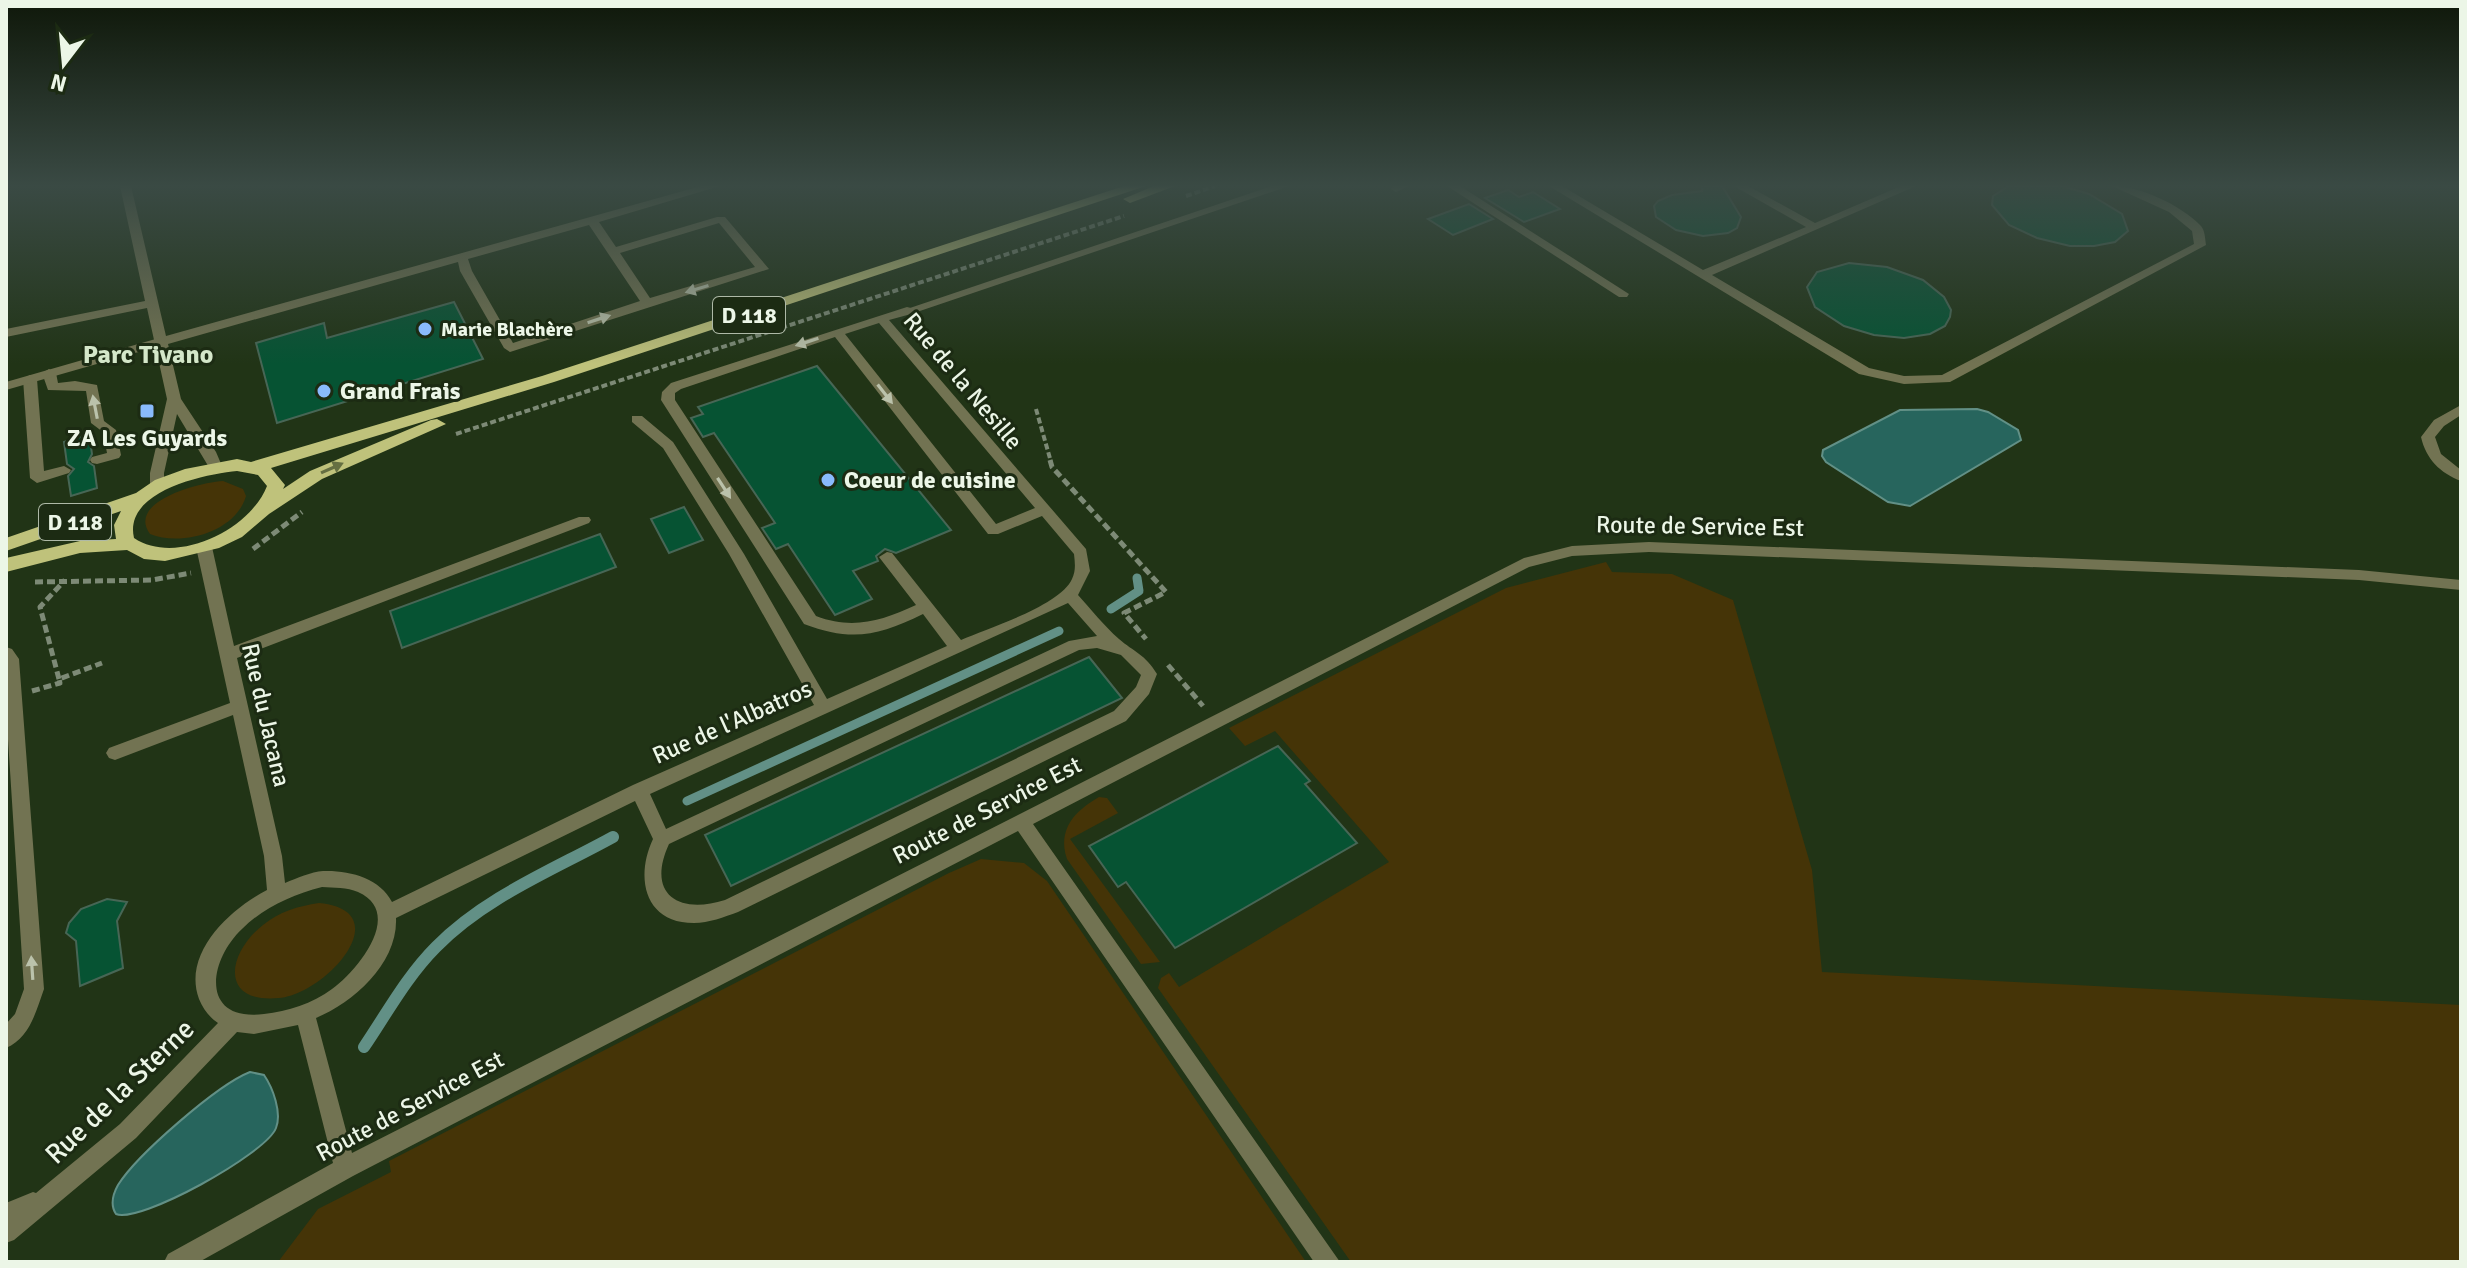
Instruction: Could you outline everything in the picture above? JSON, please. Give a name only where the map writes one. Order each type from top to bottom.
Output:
[{"type":"main road","name":"D 118","points":[[949,251],[964,245]]},
{"type":"main road","name":"D 118","points":[[255,467],[548,379],[971,245]]},
{"type":"main road","name":"D 118","points":[[267,509],[316,475],[548,379]]},
{"type":"main road","points":[[215,466],[255,467],[270,475],[276,485],[275,496],[267,509],[247,527],[204,547],[176,553],[154,553],[129,544],[123,534],[124,522],[150,492],[175,478],[215,466]]},
{"type":"main road","name":"D 118","points":[[6,545],[150,492]]},
{"type":"main road","name":"D 118","points":[[6,565],[80,547],[129,544]]},
{"type":"street","points":[[138,245],[174,399],[215,466]]},
{"type":"street","points":[[6,386],[504,245]]},
{"type":"street","points":[[610,245],[647,303]]},
{"type":"street","points":[[614,251],[633,245]]},
{"type":"street","points":[[462,257],[466,271],[510,348],[763,269],[743,245]]},
{"type":"street","name":"Rue de la Nesille","points":[[1069,595],[1084,567],[1078,548],[881,318],[1106,245]]},
{"type":"street","points":[[1546,245],[1623,294]]},
{"type":"street","points":[[1652,245],[1864,371],[1899,380],[1945,379],[2200,245]]},
{"type":"street","points":[[1702,275],[1772,245]]},
{"type":"street","points":[[6,333],[150,304]]},
{"type":"street","points":[[881,318],[676,386],[669,392],[668,400],[810,620],[837,632],[878,629],[927,606]]},
{"type":"street","points":[[837,332],[993,531],[1043,510]]},
{"type":"street","points":[[49,373],[53,387],[92,388],[98,423],[109,430],[114,455],[97,460]]},
{"type":"street","points":[[30,379],[37,478],[64,470]]},
{"type":"street","points":[[150,492],[174,399]]},
{"type":"street","points":[[2461,409],[2439,423],[2428,437],[2431,454],[2441,465],[2461,476]]},
{"type":"street","points":[[637,419],[668,445],[736,554],[824,708]]},
{"type":"street","points":[[228,655],[584,520]]},
{"type":"street","name":"Rue du Jacana","points":[[204,547],[273,856],[277,894]]},
{"type":"street","name":"Route de Service Est","points":[[176,1262],[345,1168],[1524,563],[1572,551],[1613,547],[2359,575],[2461,585]]},
{"type":"street","points":[[887,557],[958,648]]},
{"type":"street","points":[[1069,595],[1116,645],[1140,659],[1149,674],[1143,690],[1120,716],[731,906],[703,914],[686,914],[664,903],[650,871],[653,855],[662,839],[1075,645],[1089,641],[1116,645]]},
{"type":"street","name":"Rue de l'Albatros","points":[[388,913],[639,790],[958,648],[1069,595]]},
{"type":"street","points":[[6,653],[11,659],[34,989],[23,1020],[6,1038]]},
{"type":"street","points":[[115,753],[239,706]]},
{"type":"street","points":[[639,790],[662,839]]},
{"type":"street","points":[[1022,822],[1328,1262]]},
{"type":"street","points":[[322,879],[347,879],[366,885],[381,896],[388,913],[386,935],[375,959],[354,983],[327,1004],[266,1025],[234,1021],[219,1015],[207,1000],[203,980],[209,958],[223,935],[244,915],[277,894],[322,879]]},
{"type":"street","points":[[305,1014],[345,1168]]},
{"type":"street","name":"Rue de la Sterne","points":[[6,1232],[128,1131],[234,1021]]},
{"type":"street","points":[[6,1215],[53,1194]]},
{"type":"path","points":[[453,435],[1036,245]]},
{"type":"path","points":[[1036,409],[1052,467],[1166,592],[1124,613],[1154,649]]},
{"type":"path","points":[[251,550],[303,511]]},
{"type":"path","points":[[27,582],[66,578],[150,582],[208,567]]},
{"type":"path","points":[[14,697],[60,683],[40,607],[66,578]]},
{"type":"path","points":[[1164,661],[1216,721]]},
{"type":"path","points":[[59,679],[102,663]]},
{"type":"shaded area","points":[[6,245],[2461,245],[2461,1262],[6,1262]]},
{"type":"shaded area","points":[[223,481],[243,489],[246,496],[231,519],[206,533],[191,537],[163,538],[150,534],[145,522],[148,512],[157,503],[199,485]]},
{"type":"shaded area","points":[[1606,562],[1612,572],[1672,574],[1733,600],[1812,870],[1822,972],[2461,1005],[2461,1262],[1351,1262],[1158,988],[1161,978],[1169,973],[1179,987],[1389,862],[1275,731],[1245,746],[1229,728],[1506,588]]},
{"type":"shaded area","points":[[1099,797],[1107,798],[1118,813],[1070,839],[1160,962],[1141,964],[1067,859],[1064,839],[1070,822],[1082,808]]},
{"type":"shaded area","points":[[981,859],[1024,863],[1047,881],[1306,1262],[278,1262],[318,1209],[391,1172],[389,1161]]},
{"type":"shaded area","points":[[319,903],[342,909],[354,921],[354,936],[347,952],[334,968],[298,993],[279,998],[260,998],[246,993],[238,985],[236,962],[251,936],[282,913]]},
{"type":"water","points":[[1977,409],[2018,430],[2021,440],[1910,506],[1888,502],[1826,462],[1822,456],[1823,450],[1900,410]]},
{"type":"water","points":[[250,1072],[264,1075],[276,1101],[278,1122],[267,1140],[227,1169],[174,1198],[129,1214],[116,1214],[113,1203],[116,1188],[142,1157],[218,1091]]},
{"type":"building","points":[[1849,263],[1887,267],[1923,280],[1944,297],[1951,310],[1945,326],[1930,334],[1904,338],[1874,335],[1844,326],[1815,307],[1807,287],[1817,272]]},
{"type":"building","name":"Grand Frais","points":[[454,302],[483,359],[277,423],[256,343],[324,323],[327,338]]},
{"type":"building","name":"Coeur de cuisine","points":[[817,366],[951,530],[896,553],[885,549],[876,556],[878,561],[853,571],[872,599],[835,615],[788,544],[776,549],[762,528],[775,523],[714,433],[703,437],[691,418],[703,414],[698,407]]},
{"type":"building","points":[[89,434],[92,454],[88,462],[94,466],[97,488],[71,496],[68,476],[74,469],[67,464],[64,442]]},
{"type":"building","points":[[684,507],[703,540],[669,553],[651,519]]},
{"type":"building","points":[[600,534],[616,567],[402,648],[390,611]]},
{"type":"building","points":[[1089,657],[1122,698],[731,886],[705,835]]},
{"type":"building","points":[[1278,746],[1310,781],[1305,784],[1357,843],[1175,948],[1126,882],[1118,887],[1089,846]]},
{"type":"building","points":[[107,899],[127,902],[117,921],[123,968],[80,986],[76,941],[66,933],[69,923],[81,909]]},
{"type":"waterway","points":[[1111,609],[1139,591],[1137,578]]},
{"type":"waterway","points":[[687,801],[1059,631]]},
{"type":"waterway","points":[[364,1047],[416,970],[455,929],[520,886],[613,837]]},
{"type":"place","name":"Marie Blachère","points":[[425,329]]},
{"type":"place","name":"Grand Frais","points":[[324,391]]},
{"type":"place","name":"ZA Les Guyards","points":[[147,411]]},
{"type":"place","name":"Coeur de cuisine","points":[[828,480]]},
{"type":"district","name":"Parc Tivano","points":[[148,354]]}]
